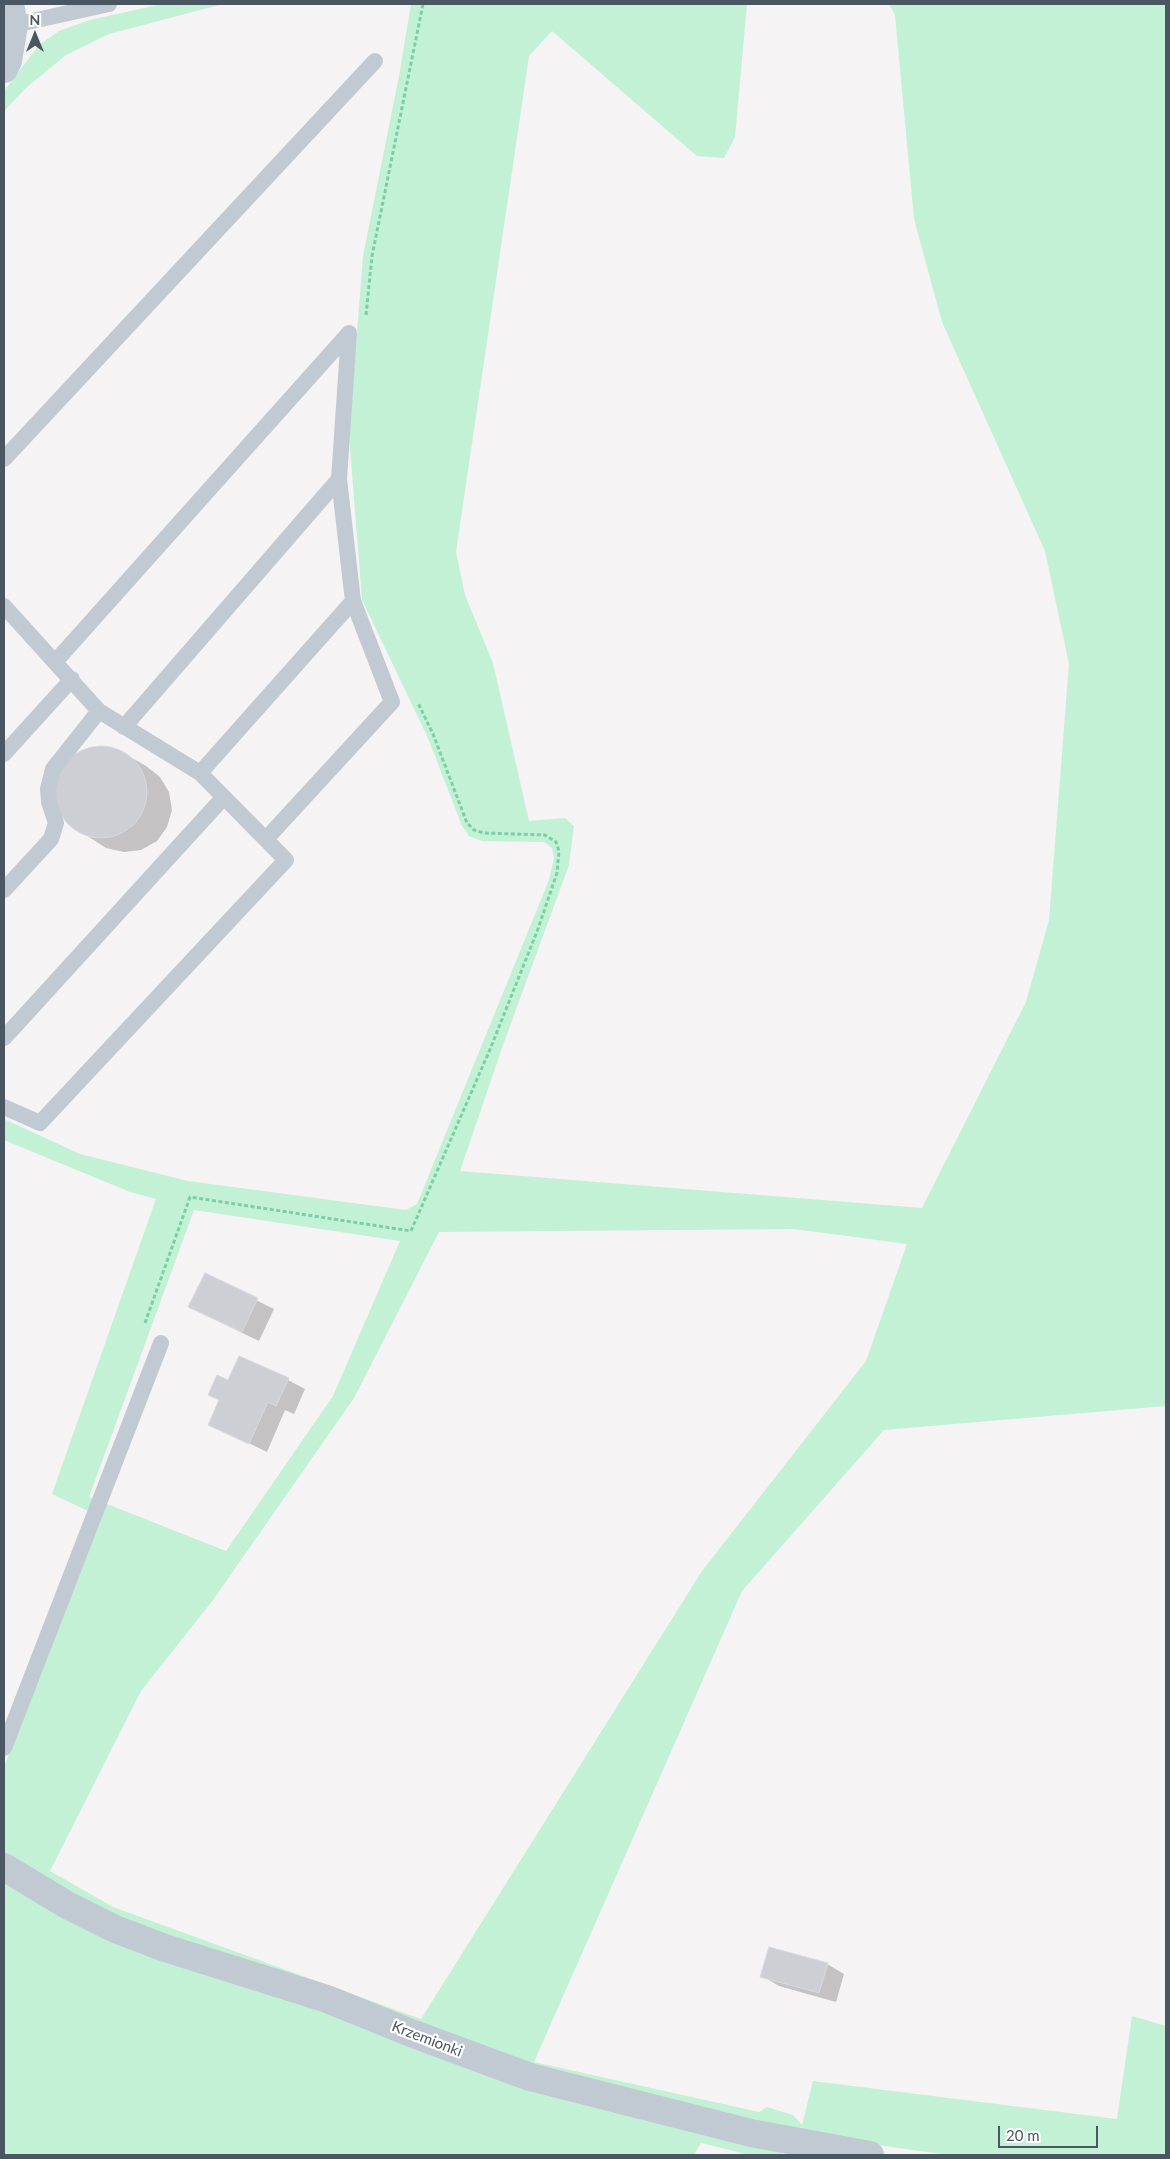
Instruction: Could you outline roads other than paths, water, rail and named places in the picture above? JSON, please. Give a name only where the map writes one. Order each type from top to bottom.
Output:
[{"type":"street","points":[[4,69],[8,61],[12,14]]},
{"type":"street","name":"Krzemionki","points":[[4,1867],[67,1905],[115,1929],[165,1948],[327,1999],[530,2078],[751,2133],[870,2155]]},
{"type":"lane","points":[[12,14],[109,4]]},
{"type":"lane","points":[[4,459],[375,61]]},
{"type":"lane","points":[[55,662],[349,333],[340,479],[353,601],[392,702],[266,839]]},
{"type":"lane","points":[[124,727],[340,479]]},
{"type":"lane","points":[[200,772],[353,601]]},
{"type":"lane","points":[[4,1107],[40,1123],[286,860],[223,798],[200,772],[99,711],[72,679],[5,609]]},
{"type":"lane","points":[[4,754],[72,679]]},
{"type":"lane","points":[[4,890],[51,839],[56,823],[49,802],[48,789],[53,769],[99,711]]},
{"type":"lane","points":[[4,1038],[223,798]]},
{"type":"lane","points":[[4,1748],[161,1343]]}]
